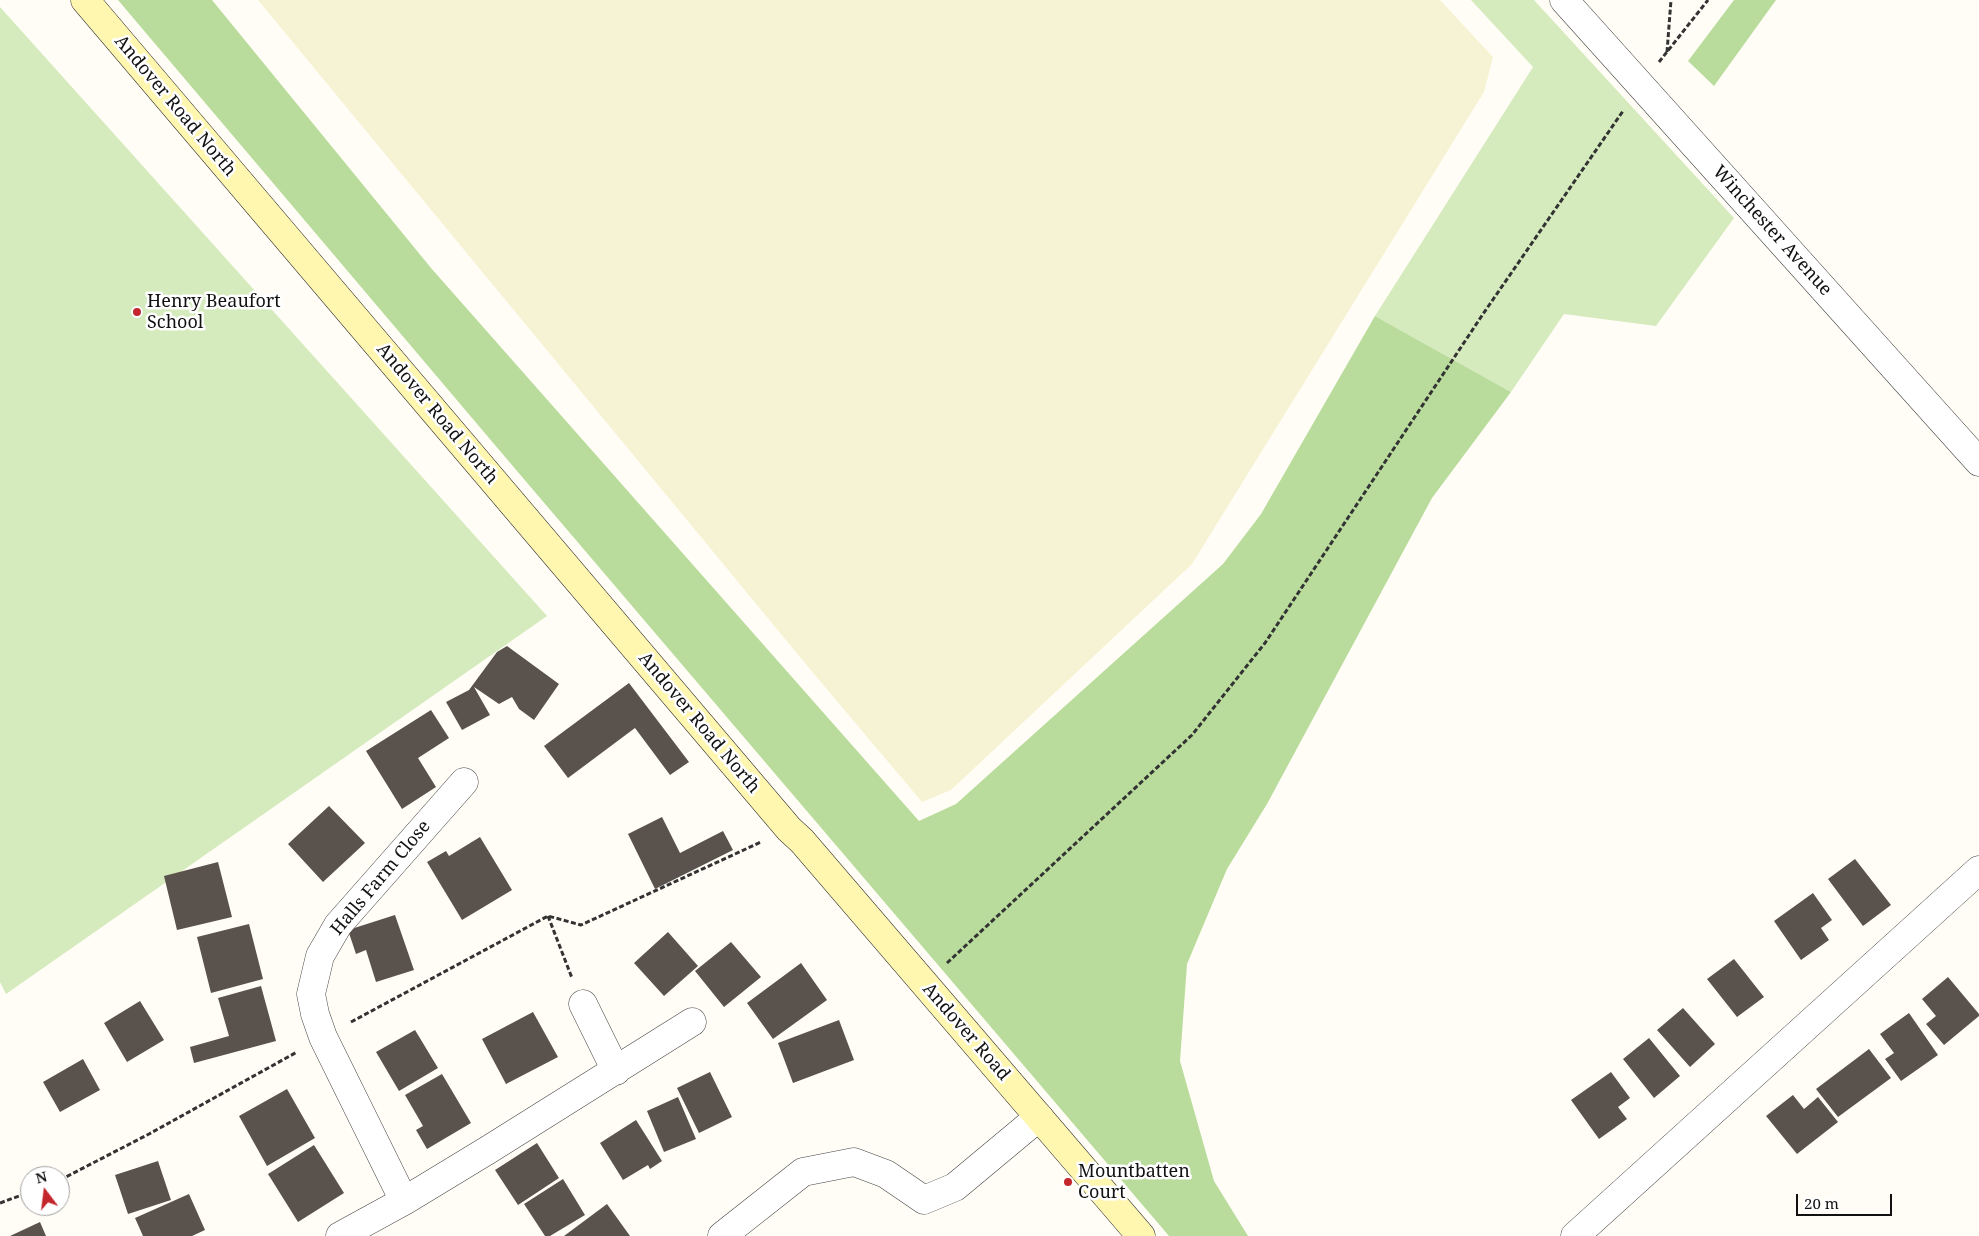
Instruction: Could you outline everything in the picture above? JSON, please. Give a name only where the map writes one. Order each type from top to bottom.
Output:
[{"type":"main road","name":"Andover Road North","points":[[85,0],[789,829]]},
{"type":"main road","name":"Andover Road","points":[[789,829],[802,841],[1141,1236]]},
{"type":"street","name":"Winchester Avenue","points":[[1564,0],[1979,462]]},
{"type":"street","name":"Halls Farm Close","points":[[404,1201],[324,1037],[315,1014],[311,994],[320,956],[338,925],[464,782]]},
{"type":"street","points":[[1575,1236],[1979,870]]},
{"type":"street","points":[[583,1004],[616,1070]]},
{"type":"street","points":[[340,1236],[404,1201],[692,1022]]},
{"type":"street","points":[[722,1236],[803,1172],[854,1162],[886,1174],[924,1200],[955,1187],[1039,1118]]},
{"type":"path","points":[[1667,52],[1672,0]]},
{"type":"path","points":[[924,984],[1192,735],[1265,643],[1477,322],[1641,86],[1708,0]]},
{"type":"path","points":[[70,1175],[149,1134],[548,916],[581,925],[789,829]]},
{"type":"path","points":[[548,916],[583,1004]]},
{"type":"path","points":[[0,1203],[20,1196]]},
{"type":"shaded area","points":[[258,0],[1440,0],[1493,57],[1484,92],[1192,564],[951,790],[922,802],[809,668]]},
{"type":"green space","points":[[118,0],[212,0],[431,268],[919,821],[956,804],[1223,564],[1261,514],[1375,316],[1511,392],[1432,498],[1267,804],[1227,869],[1187,964],[1180,1061],[1214,1181],[1248,1236],[1169,1236]]},
{"type":"green space","points":[[1471,0],[1534,0],[1734,218],[1656,326],[1564,314],[1511,392],[1375,316],[1533,67]]},
{"type":"green space","points":[[1734,0],[1776,0],[1714,86],[1688,61]]},
{"type":"green space","name":"Henry Beaufort School","points":[[0,7],[547,616],[6,994],[0,982]]},
{"type":"building","points":[[507,646],[559,684],[534,720],[519,709],[512,697],[499,704],[474,687],[490,715],[462,730],[446,702],[469,690],[497,652]]},
{"type":"building","points":[[629,683],[689,762],[670,775],[635,728],[568,778],[544,746]]},
{"type":"building","points":[[431,710],[449,738],[418,758],[436,787],[402,809],[366,751]]},
{"type":"building","points":[[329,806],[365,843],[323,882],[288,844]]},
{"type":"building","points":[[662,817],[680,853],[723,831],[733,850],[655,889],[628,834]]},
{"type":"building","points":[[480,837],[512,890],[462,920],[427,862],[446,851],[449,856]]},
{"type":"building","points":[[1855,859],[1891,905],[1863,926],[1828,879]]},
{"type":"building","points":[[218,862],[232,917],[177,930],[164,876]]},
{"type":"building","points":[[1813,893],[1832,920],[1821,928],[1829,940],[1801,960],[1774,921]]},
{"type":"building","points":[[395,915],[414,970],[376,982],[366,950],[356,954],[348,930]]},
{"type":"building","points":[[249,924],[263,979],[211,993],[197,937]]},
{"type":"building","points":[[668,932],[698,966],[664,996],[634,963]]},
{"type":"building","points":[[731,942],[761,977],[724,1007],[695,971]]},
{"type":"building","points":[[1734,959],[1764,997],[1737,1017],[1707,979]]},
{"type":"building","points":[[801,963],[827,1000],[773,1039],[747,1003]]},
{"type":"building","points":[[1948,977],[1979,1016],[1944,1045],[1926,1024],[1936,1016],[1922,999]]},
{"type":"building","points":[[261,986],[276,1041],[194,1063],[190,1047],[229,1036],[218,998]]},
{"type":"building","points":[[140,1001],[164,1040],[127,1062],[104,1023]]},
{"type":"building","points":[[1683,1008],[1715,1044],[1690,1067],[1657,1030]]},
{"type":"building","points":[[533,1012],[558,1057],[506,1084],[482,1039]]},
{"type":"building","points":[[1909,1013],[1938,1055],[1901,1081],[1885,1059],[1894,1053],[1880,1034]]},
{"type":"building","points":[[839,1020],[854,1060],[793,1083],[778,1043]]},
{"type":"building","points":[[415,1030],[438,1068],[399,1091],[376,1052]]},
{"type":"building","points":[[1649,1038],[1680,1076],[1654,1098],[1623,1059]]},
{"type":"building","points":[[1869,1049],[1891,1078],[1838,1117],[1816,1089]]},
{"type":"building","points":[[83,1059],[100,1090],[60,1112],[43,1082]]},
{"type":"building","points":[[710,1072],[732,1117],[699,1133],[677,1088]]},
{"type":"building","points":[[1611,1072],[1630,1098],[1618,1107],[1627,1119],[1599,1139],[1571,1100]]},
{"type":"building","points":[[442,1074],[471,1123],[427,1149],[416,1130],[423,1126],[405,1095]]},
{"type":"building","points":[[287,1089],[315,1138],[267,1166],[239,1116]]},
{"type":"building","points":[[1793,1095],[1804,1109],[1818,1097],[1838,1122],[1797,1154],[1766,1116]]},
{"type":"building","points":[[678,1097],[696,1139],[664,1152],[647,1111]]},
{"type":"building","points":[[636,1120],[662,1161],[650,1169],[648,1165],[623,1180],[600,1143]]},
{"type":"building","points":[[537,1143],[559,1178],[518,1205],[495,1170]]},
{"type":"building","points":[[314,1145],[344,1193],[298,1222],[268,1174]]},
{"type":"building","points":[[158,1161],[171,1200],[128,1214],[115,1175]]},
{"type":"building","points":[[563,1179],[585,1215],[550,1236],[545,1236],[524,1204]]},
{"type":"building","points":[[189,1194],[205,1230],[192,1236],[143,1236],[135,1218]]},
{"type":"building","points":[[607,1204],[630,1236],[564,1236]]},
{"type":"building","points":[[40,1222],[46,1236],[10,1236]]},
{"type":"place","name":"Henry Beaufort School","points":[[137,312]]},
{"type":"place","name":"Mountbatten Court","points":[[1068,1182]]}]
